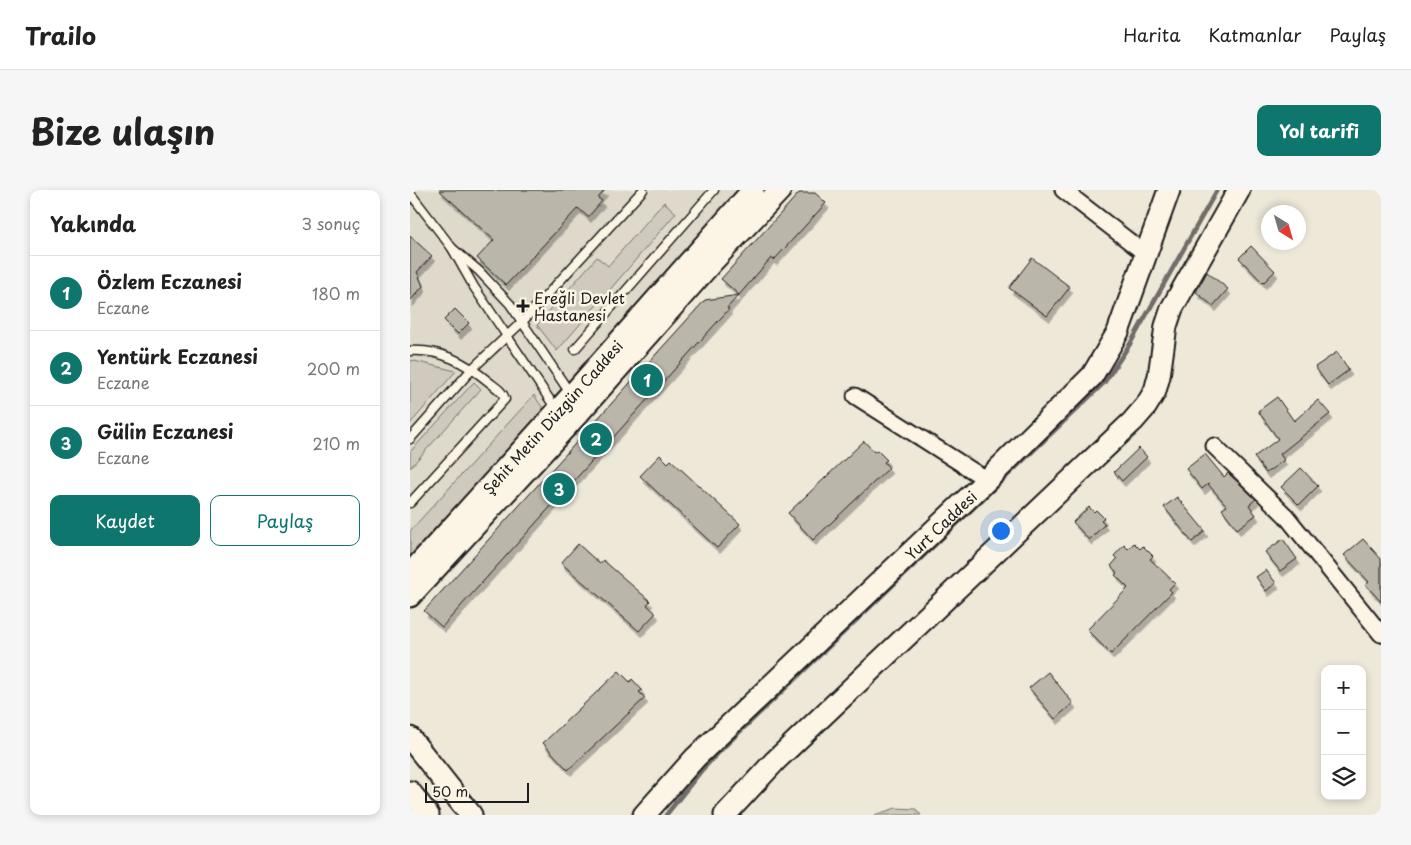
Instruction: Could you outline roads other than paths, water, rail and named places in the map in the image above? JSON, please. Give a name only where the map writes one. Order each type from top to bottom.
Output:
[{"type":"street","name":"Şehit Metin Düzgün Caddesi","points":[[410,596],[566,414],[572,395],[753,190]]},
{"type":"street","name":"Şehit Metin Düzgün Caddesi","points":[[410,574],[780,190]]},
{"type":"street","points":[[1063,190],[1147,255]]},
{"type":"street","name":"Yurt Caddesi","points":[[644,815],[695,758],[987,480],[1092,376],[1118,332],[1169,190]]},
{"type":"street","points":[[725,815],[775,761],[1146,406],[1155,391],[1160,376],[1166,326],[1172,308],[1240,190]]},
{"type":"street","points":[[855,396],[987,480]]},
{"type":"street","points":[[1214,446],[1286,516],[1381,634]]},
{"type":"street","points":[[410,738],[471,815]]},
{"type":"street","points":[[410,792],[428,815]]},
{"type":"lane","points":[[410,439],[473,368],[523,321],[643,190]]},
{"type":"lane","points":[[575,349],[714,190]]},
{"type":"lane","points":[[410,193],[452,248],[474,287],[507,336],[566,414]]},
{"type":"lane","points":[[452,248],[495,288],[523,321],[572,395]]},
{"type":"lane","points":[[410,351],[443,354],[473,368],[502,392],[505,399],[410,503]]},
{"type":"waterway","points":[[666,815],[701,771],[724,747],[1104,383],[1130,344],[1217,190]]},
{"type":"place","name":"Ereğli Devlet Hastanesi","points":[[523,306]]},
{"type":"place","name":"Özlem Eczanesi","points":[[647,380]]},
{"type":"place","name":"Yentürk Eczanesi","points":[[596,439]]},
{"type":"place","name":"Gülin Eczanesi","points":[[559,489]]}]
